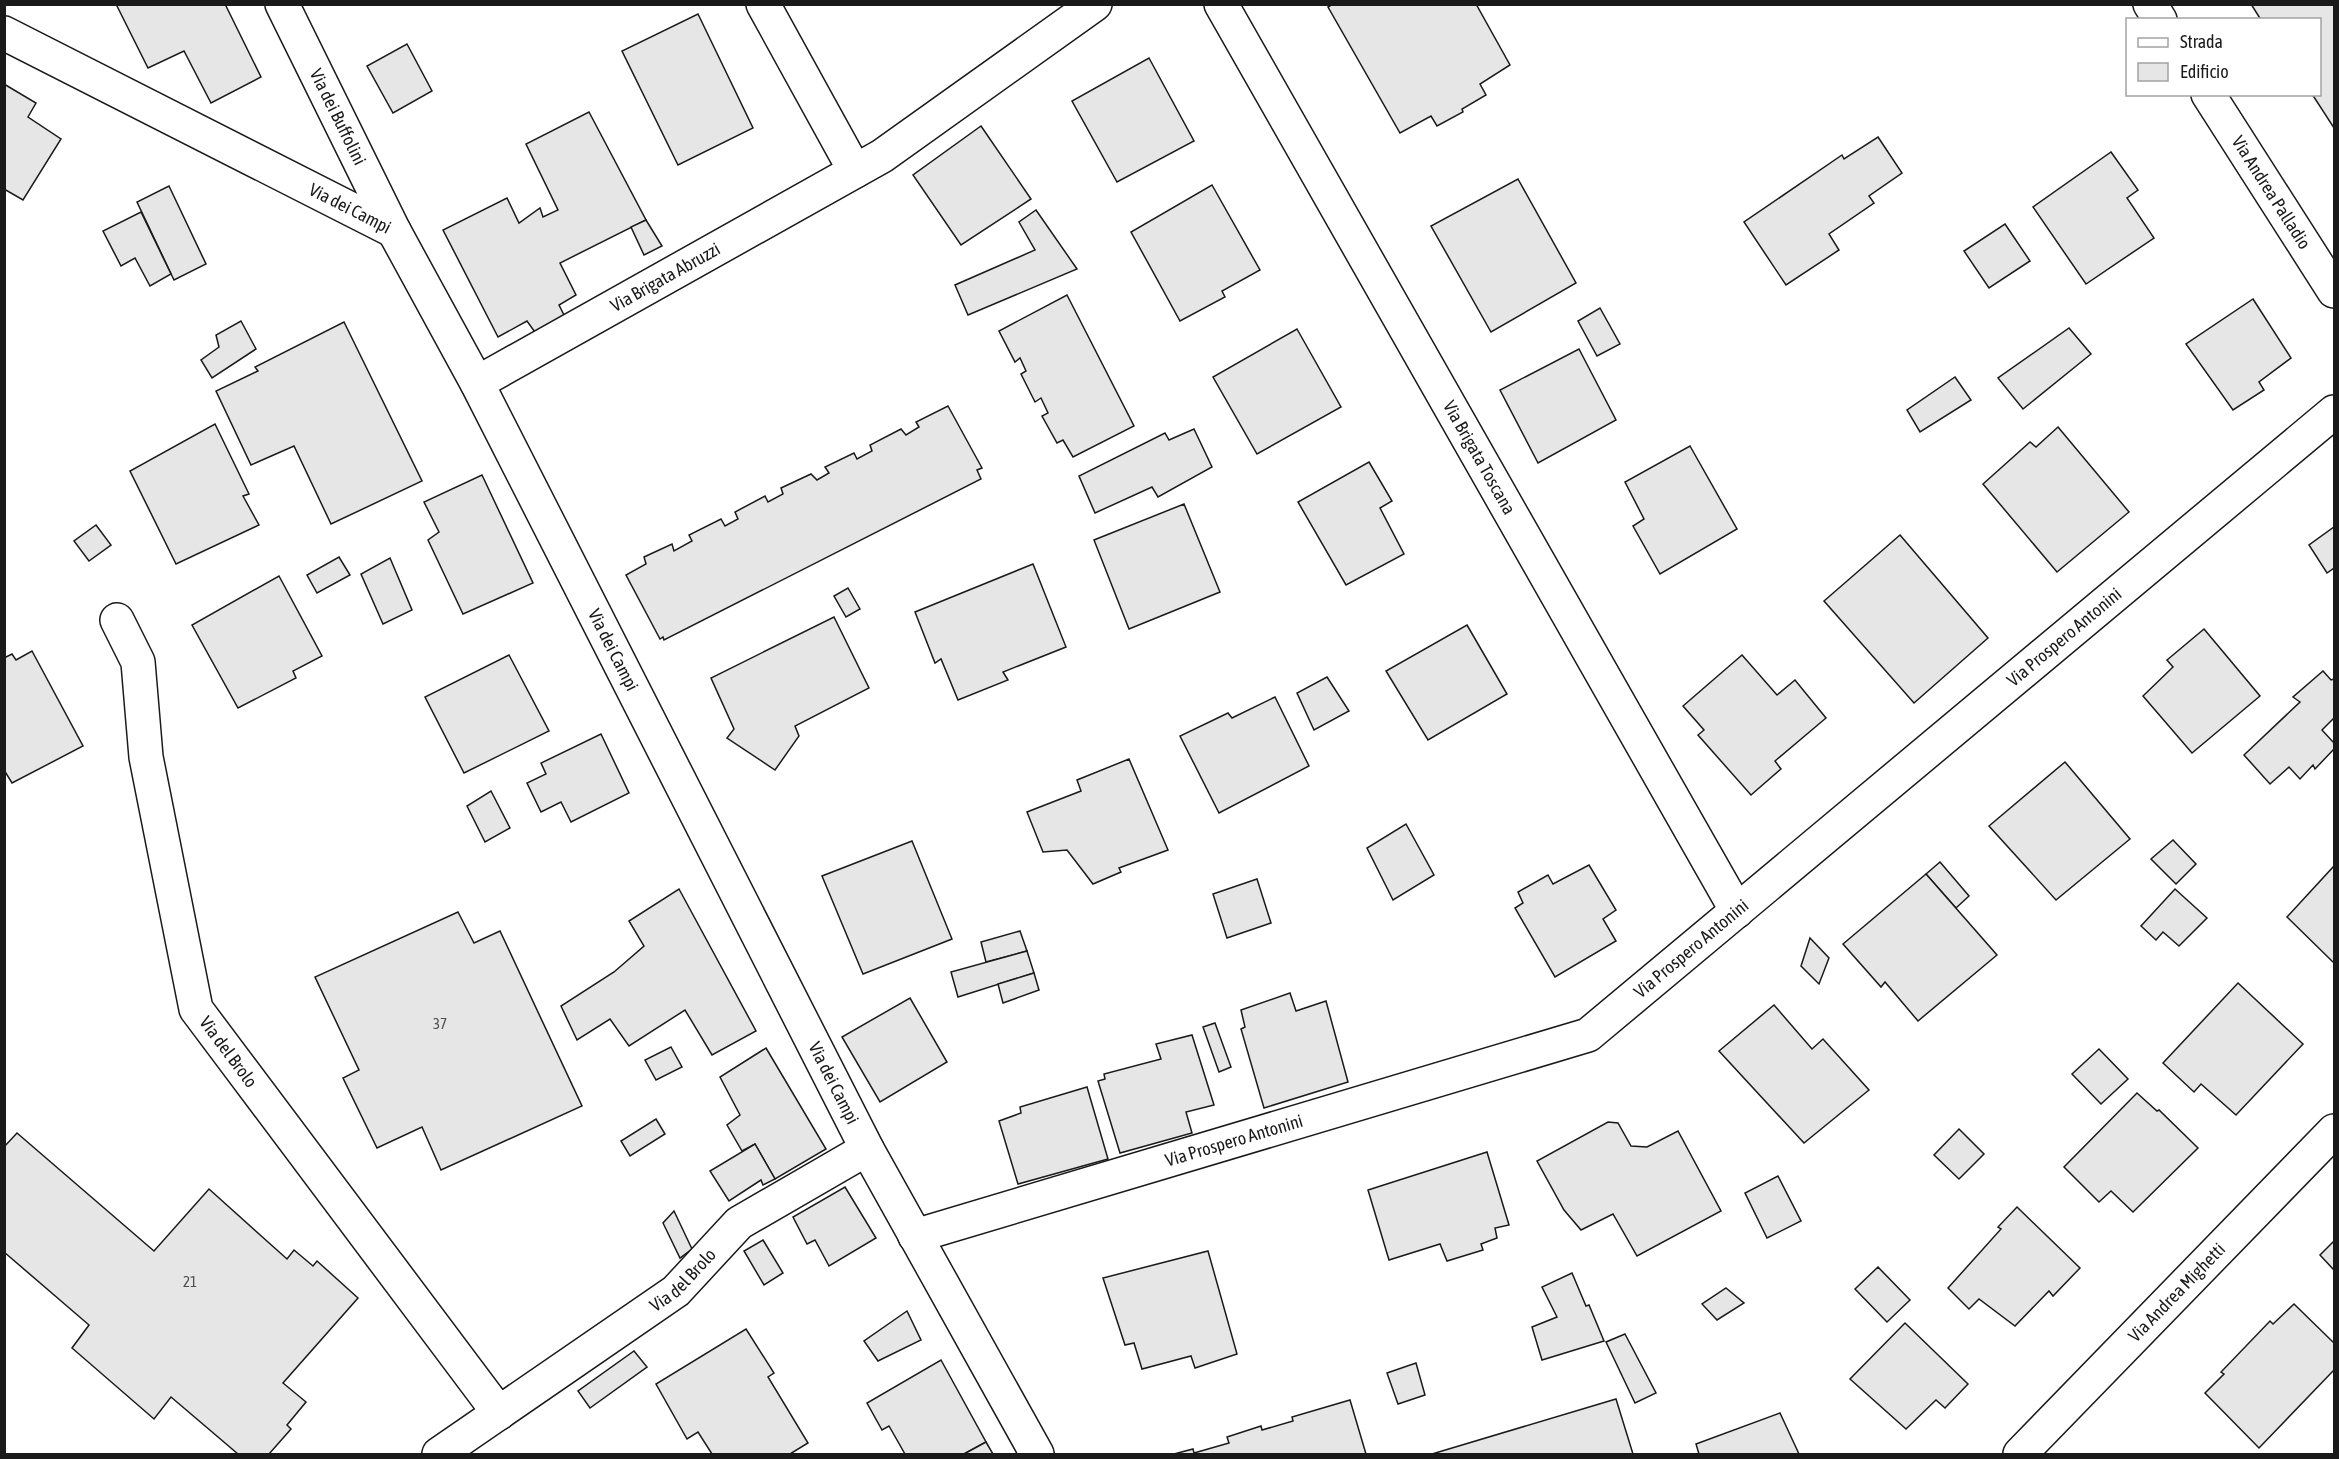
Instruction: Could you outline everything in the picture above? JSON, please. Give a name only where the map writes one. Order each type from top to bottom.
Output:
[{"type":"street","name":"Via dei Buffolini","points":[[282,4],[394,231]]},
{"type":"street","points":[[763,4],[855,171]]},
{"type":"street","name":"Via Brigata Abruzzi","points":[[477,383],[882,156],[1095,4]]},
{"type":"street","name":"Via Brigata Toscana","points":[[1221,4],[1737,911]]},
{"type":"street","points":[[2150,4],[2159,18]]},
{"type":"street","name":"Via dei Campi","points":[[4,33],[394,231],[477,383],[867,1149],[1037,1455]]},
{"type":"street","name":"Via Andrea Palladio","points":[[2209,96],[2334,291]]},
{"type":"street","name":"Via Prospero Antonini","points":[[915,1236],[1588,1035],[2334,412]]},
{"type":"street","name":"Via del Brolo","points":[[117,621],[138,662],[146,758],[196,1009],[499,1413]]},
{"type":"street","name":"Via Andrea Mighetti","points":[[2020,1455],[2334,1131]]},
{"type":"street","name":"Via del Brolo","points":[[439,1455],[676,1291],[739,1223],[867,1149]]},
{"type":"building","points":[[116,4],[225,4],[261,77],[211,103],[184,51],[148,68]]},
{"type":"building","points":[[1333,4],[1476,4],[1510,65],[1480,84],[1486,95],[1462,109],[1463,112],[1437,126],[1431,116],[1400,133],[1328,7]]},
{"type":"building","points":[[2251,4],[2334,4],[2334,128],[2313,96],[2321,96],[2321,18],[2260,18]]},
{"type":"building","points":[[698,14],[753,128],[678,165],[622,51]]},
{"type":"building","points":[[407,44],[432,91],[393,113],[367,66]]},
{"type":"building","points":[[1149,58],[1194,141],[1117,182],[1072,101]]},
{"type":"building","points":[[4,84],[36,103],[28,117],[61,139],[23,200],[4,189]]},
{"type":"building","points":[[589,112],[646,220],[560,263],[576,295],[559,305],[566,319],[537,335],[527,321],[498,337],[443,230],[507,198],[519,223],[540,208],[543,217],[558,210],[526,144]]},
{"type":"building","points":[[981,126],[1031,199],[961,245],[913,175]]},
{"type":"building","points":[[1878,137],[1902,173],[1869,196],[1874,203],[1829,234],[1839,250],[1786,285],[1744,222],[1842,155],[1844,159]]},
{"type":"building","points":[[2111,152],[2138,190],[2127,198],[2154,238],[2086,284],[2033,207]]},
{"type":"building","points":[[1518,179],[1576,283],[1491,332],[1431,226]]},
{"type":"building","points":[[1212,185],[1260,270],[1222,291],[1225,297],[1180,321],[1131,232]]},
{"type":"building","points":[[169,186],[206,264],[174,280],[137,202]]},
{"type":"building","points":[[1036,210],[1077,269],[968,315],[955,285],[1035,250],[1019,222]]},
{"type":"building","points":[[141,212],[171,274],[150,286],[135,258],[121,266],[103,231]]},
{"type":"building","points":[[646,220],[662,246],[644,255],[631,227]]},
{"type":"building","points":[[2005,224],[2030,261],[1989,288],[1964,251]]},
{"type":"building","points":[[1067,295],[1134,426],[1073,457],[1063,440],[1057,443],[1042,416],[1048,413],[1041,398],[1035,402],[1021,374],[1026,371],[1020,358],[1015,362],[999,331]]},
{"type":"building","points":[[2253,299],[2291,358],[2259,382],[2264,390],[2233,410],[2186,344]]},
{"type":"building","points":[[1600,308],[1620,344],[1597,356],[1578,321]]},
{"type":"building","points":[[241,321],[256,349],[212,378],[201,360],[219,347],[216,335]]},
{"type":"building","points":[[344,322],[422,481],[331,524],[294,446],[251,465],[216,391],[258,371],[255,367]]},
{"type":"building","points":[[2069,328],[2091,354],[2023,409],[1998,378]]},
{"type":"building","points":[[1297,329],[1341,407],[1257,454],[1213,377]]},
{"type":"building","points":[[1579,349],[1616,420],[1538,463],[1500,390]]},
{"type":"building","points":[[1955,377],[1971,400],[1920,432],[1907,410]]},
{"type":"building","points":[[948,406],[982,468],[977,470],[981,479],[664,640],[663,637],[660,639],[626,575],[646,564],[644,557],[672,544],[674,551],[692,541],[689,535],[721,519],[725,526],[738,519],[735,512],[765,496],[768,502],[783,494],[781,488],[811,474],[817,480],[829,473],[825,467],[854,453],[857,459],[872,451],[870,445],[901,429],[906,435],[919,427],[916,422]]},
{"type":"building","points":[[215,424],[249,494],[243,496],[259,525],[176,564],[130,471]]},
{"type":"building","points":[[2058,427],[2129,512],[2057,572],[1983,484],[2030,442],[2036,447]]},
{"type":"building","points":[[1194,429],[1212,467],[1158,497],[1152,487],[1095,513],[1079,476],[1165,433],[1169,440]]},
{"type":"building","points":[[1690,446],[1737,529],[1660,574],[1633,526],[1644,519],[1625,482]]},
{"type":"building","points":[[1369,462],[1392,501],[1380,508],[1404,554],[1346,585],[1298,502]]},
{"type":"building","points":[[482,475],[533,583],[463,614],[428,540],[439,532],[424,502]]},
{"type":"building","points":[[1184,504],[1220,592],[1129,629],[1094,540]]},
{"type":"building","points":[[96,525],[111,545],[89,561],[74,541]]},
{"type":"building","points":[[2334,527],[2334,568],[2327,573],[2309,545]]},
{"type":"building","points":[[1900,535],[1988,638],[1914,703],[1824,601]]},
{"type":"building","points":[[339,557],[350,575],[317,593],[307,575]]},
{"type":"building","points":[[390,558],[412,610],[383,624],[361,574]]},
{"type":"building","points":[[1033,564],[1066,647],[1003,672],[1008,680],[958,700],[941,659],[935,663],[915,612]]},
{"type":"building","points":[[279,576],[322,656],[293,671],[296,678],[238,708],[192,625]]},
{"type":"building","points":[[848,588],[860,609],[846,617],[834,596]]},
{"type":"building","points":[[834,617],[869,688],[795,726],[799,736],[775,770],[727,738],[734,729],[711,678]]},
{"type":"building","points":[[1467,625],[1507,694],[1428,740],[1386,671]]},
{"type":"building","points":[[2204,629],[2260,696],[2192,753],[2143,696],[2173,667],[2167,660]]},
{"type":"building","points":[[32,651],[83,746],[12,783],[4,770],[4,658],[12,654],[16,660]]},
{"type":"building","points":[[509,655],[549,731],[464,773],[425,697]]},
{"type":"building","points":[[1742,655],[1777,695],[1795,680],[1826,718],[1775,761],[1781,769],[1751,795],[1698,735],[1704,730],[1683,706]]},
{"type":"building","points":[[2323,671],[2331,680],[2334,679],[2334,718],[2322,730],[2334,743],[2334,749],[2315,769],[2313,765],[2300,779],[2289,767],[2270,784],[2244,755],[2300,702],[2293,697]]},
{"type":"building","points":[[1327,677],[1349,711],[1314,730],[1297,693]]},
{"type":"building","points":[[1275,697],[1309,766],[1219,813],[1180,736],[1228,713],[1232,718]]},
{"type":"building","points":[[601,734],[629,793],[571,822],[561,802],[541,812],[527,783],[546,774],[541,763]]},
{"type":"building","points":[[1129,759],[1168,850],[1119,868],[1121,872],[1093,884],[1067,850],[1043,852],[1027,812],[1081,791],[1077,780]]},
{"type":"building","points":[[2065,762],[2130,839],[2056,900],[1989,826]]},
{"type":"building","points":[[491,791],[510,828],[485,842],[467,806]]},
{"type":"building","points":[[1406,824],[1434,875],[1393,900],[1367,848]]},
{"type":"building","points":[[2173,840],[2196,864],[2176,884],[2151,859]]},
{"type":"building","points":[[912,841],[952,939],[863,974],[822,876]]},
{"type":"building","points":[[1940,862],[1969,896],[1956,908],[1926,874]]},
{"type":"building","points":[[1589,865],[1616,910],[1603,919],[1616,941],[1555,977],[1515,908],[1523,903],[1518,892],[1548,875],[1553,884]]},
{"type":"building","points":[[2334,866],[2334,963],[2287,917]]},
{"type":"building","points":[[1926,874],[1997,955],[1918,1021],[1885,982],[1881,987],[1843,944]]},
{"type":"building","points":[[1257,879],[1271,923],[1227,938],[1213,894]]},
{"type":"building","points":[[679,889],[756,1031],[712,1055],[685,1010],[629,1046],[610,1019],[577,1040],[561,1006],[614,972],[644,946],[629,921]]},
{"type":"building","points":[[2175,889],[2207,918],[2179,946],[2163,932],[2156,940],[2141,926]]},
{"type":"building","points":[[458,912],[474,943],[500,931],[582,1106],[441,1170],[422,1127],[377,1148],[343,1078],[359,1070],[315,977]]},
{"type":"building","points":[[1020,931],[1027,951],[986,962],[981,942]]},
{"type":"building","points":[[1810,938],[1829,958],[1819,984],[1801,966]]},
{"type":"building","points":[[1027,951],[1034,973],[958,997],[951,972]]},
{"type":"building","points":[[1034,973],[1039,990],[1003,1003],[998,984]]},
{"type":"building","points":[[2238,983],[2303,1044],[2236,1115],[2201,1084],[2194,1092],[2163,1063]]},
{"type":"building","points":[[1290,993],[1296,1011],[1326,1001],[1348,1082],[1264,1108],[1241,1029],[1245,1027],[1241,1010]]},
{"type":"building","points":[[910,998],[947,1062],[880,1102],[842,1037]]},
{"type":"building","points":[[1774,1005],[1812,1049],[1823,1039],[1869,1090],[1804,1143],[1719,1051]]},
{"type":"building","points":[[1215,1023],[1231,1067],[1219,1072],[1203,1027]]},
{"type":"building","points":[[1192,1035],[1214,1105],[1186,1112],[1192,1133],[1120,1153],[1098,1081],[1105,1079],[1104,1074],[1161,1059],[1156,1044]]},
{"type":"building","points":[[671,1047],[682,1067],[656,1080],[645,1060]]},
{"type":"building","points":[[766,1048],[826,1149],[775,1179],[755,1144],[742,1151],[727,1125],[740,1115],[720,1077]]},
{"type":"building","points":[[2099,1049],[2128,1079],[2101,1104],[2072,1074]]},
{"type":"building","points":[[1087,1087],[1108,1159],[1018,1184],[999,1121],[1021,1113],[1020,1107]]},
{"type":"building","points":[[2137,1093],[2157,1111],[2159,1110],[2198,1148],[2133,1212],[2111,1191],[2099,1202],[2064,1167]]},
{"type":"building","points":[[656,1119],[665,1134],[630,1156],[621,1141]]},
{"type":"building","points":[[1608,1122],[1618,1123],[1631,1146],[1647,1147],[1678,1131],[1721,1211],[1637,1256],[1613,1214],[1581,1230],[1564,1210],[1537,1161]]},
{"type":"building","points":[[1959,1129],[1984,1154],[1959,1179],[1934,1155]]},
{"type":"building","points":[[17,1133],[154,1251],[209,1189],[287,1259],[294,1250],[313,1266],[317,1261],[358,1298],[283,1383],[306,1402],[287,1425],[291,1429],[269,1454],[238,1454],[171,1397],[154,1419],[72,1348],[89,1325],[4,1252],[4,1147]]},
{"type":"building","points":[[755,1144],[775,1179],[763,1185],[761,1180],[729,1201],[710,1171]]},
{"type":"building","points":[[1487,1152],[1509,1225],[1495,1228],[1497,1238],[1481,1244],[1483,1250],[1447,1261],[1440,1244],[1389,1260],[1368,1190]]},
{"type":"building","points":[[1778,1176],[1801,1221],[1767,1238],[1745,1193]]},
{"type":"building","points":[[845,1187],[876,1238],[829,1266],[815,1240],[807,1244],[793,1217]]},
{"type":"building","points":[[2017,1207],[2080,1268],[2053,1296],[2049,1291],[2015,1326],[1979,1299],[1969,1309],[1948,1288],[2001,1229],[1998,1227]]},
{"type":"building","points":[[674,1211],[692,1249],[680,1258],[663,1223]]},
{"type":"building","points":[[763,1240],[783,1273],[764,1285],[744,1251]]},
{"type":"building","points":[[2334,1241],[2334,1270],[2320,1255]]},
{"type":"building","points":[[1208,1251],[1237,1354],[1195,1368],[1191,1356],[1142,1369],[1134,1343],[1125,1345],[1103,1278]]},
{"type":"building","points":[[1878,1267],[1910,1300],[1887,1322],[1855,1289]]},
{"type":"building","points":[[1572,1273],[1604,1341],[1542,1360],[1532,1327],[1557,1317],[1542,1287]]},
{"type":"building","points":[[1726,1288],[1744,1303],[1717,1320],[1702,1304]]},
{"type":"building","points":[[2294,1304],[2334,1343],[2334,1370],[2259,1448],[2205,1393],[2224,1374],[2221,1372],[2270,1321],[2273,1324]]},
{"type":"building","points":[[907,1311],[921,1340],[878,1361],[864,1341]]},
{"type":"building","points":[[1905,1323],[1968,1384],[1945,1408],[1936,1400],[1906,1429],[1850,1379]]},
{"type":"building","points":[[746,1329],[774,1373],[768,1377],[808,1443],[790,1454],[712,1454],[698,1432],[687,1439],[656,1384]]},
{"type":"building","points":[[1625,1334],[1656,1393],[1635,1403],[1606,1342]]},
{"type":"building","points":[[634,1351],[647,1367],[590,1408],[578,1391]]},
{"type":"building","points":[[941,1360],[986,1442],[964,1454],[905,1454],[889,1426],[882,1430],[867,1403]]},
{"type":"building","points":[[1416,1363],[1425,1395],[1398,1404],[1387,1373]]},
{"type":"building","points":[[1616,1399],[1633,1454],[1432,1454]]},
{"type":"building","points":[[1350,1400],[1366,1454],[1174,1454],[1193,1449],[1194,1453],[1229,1443],[1227,1437],[1261,1426],[1262,1430],[1293,1421],[1292,1417]]},
{"type":"building","points":[[1780,1413],[1799,1454],[1699,1454],[1696,1444]]},
{"type":"building","points":[[986,1442],[993,1454],[964,1454]]}]
